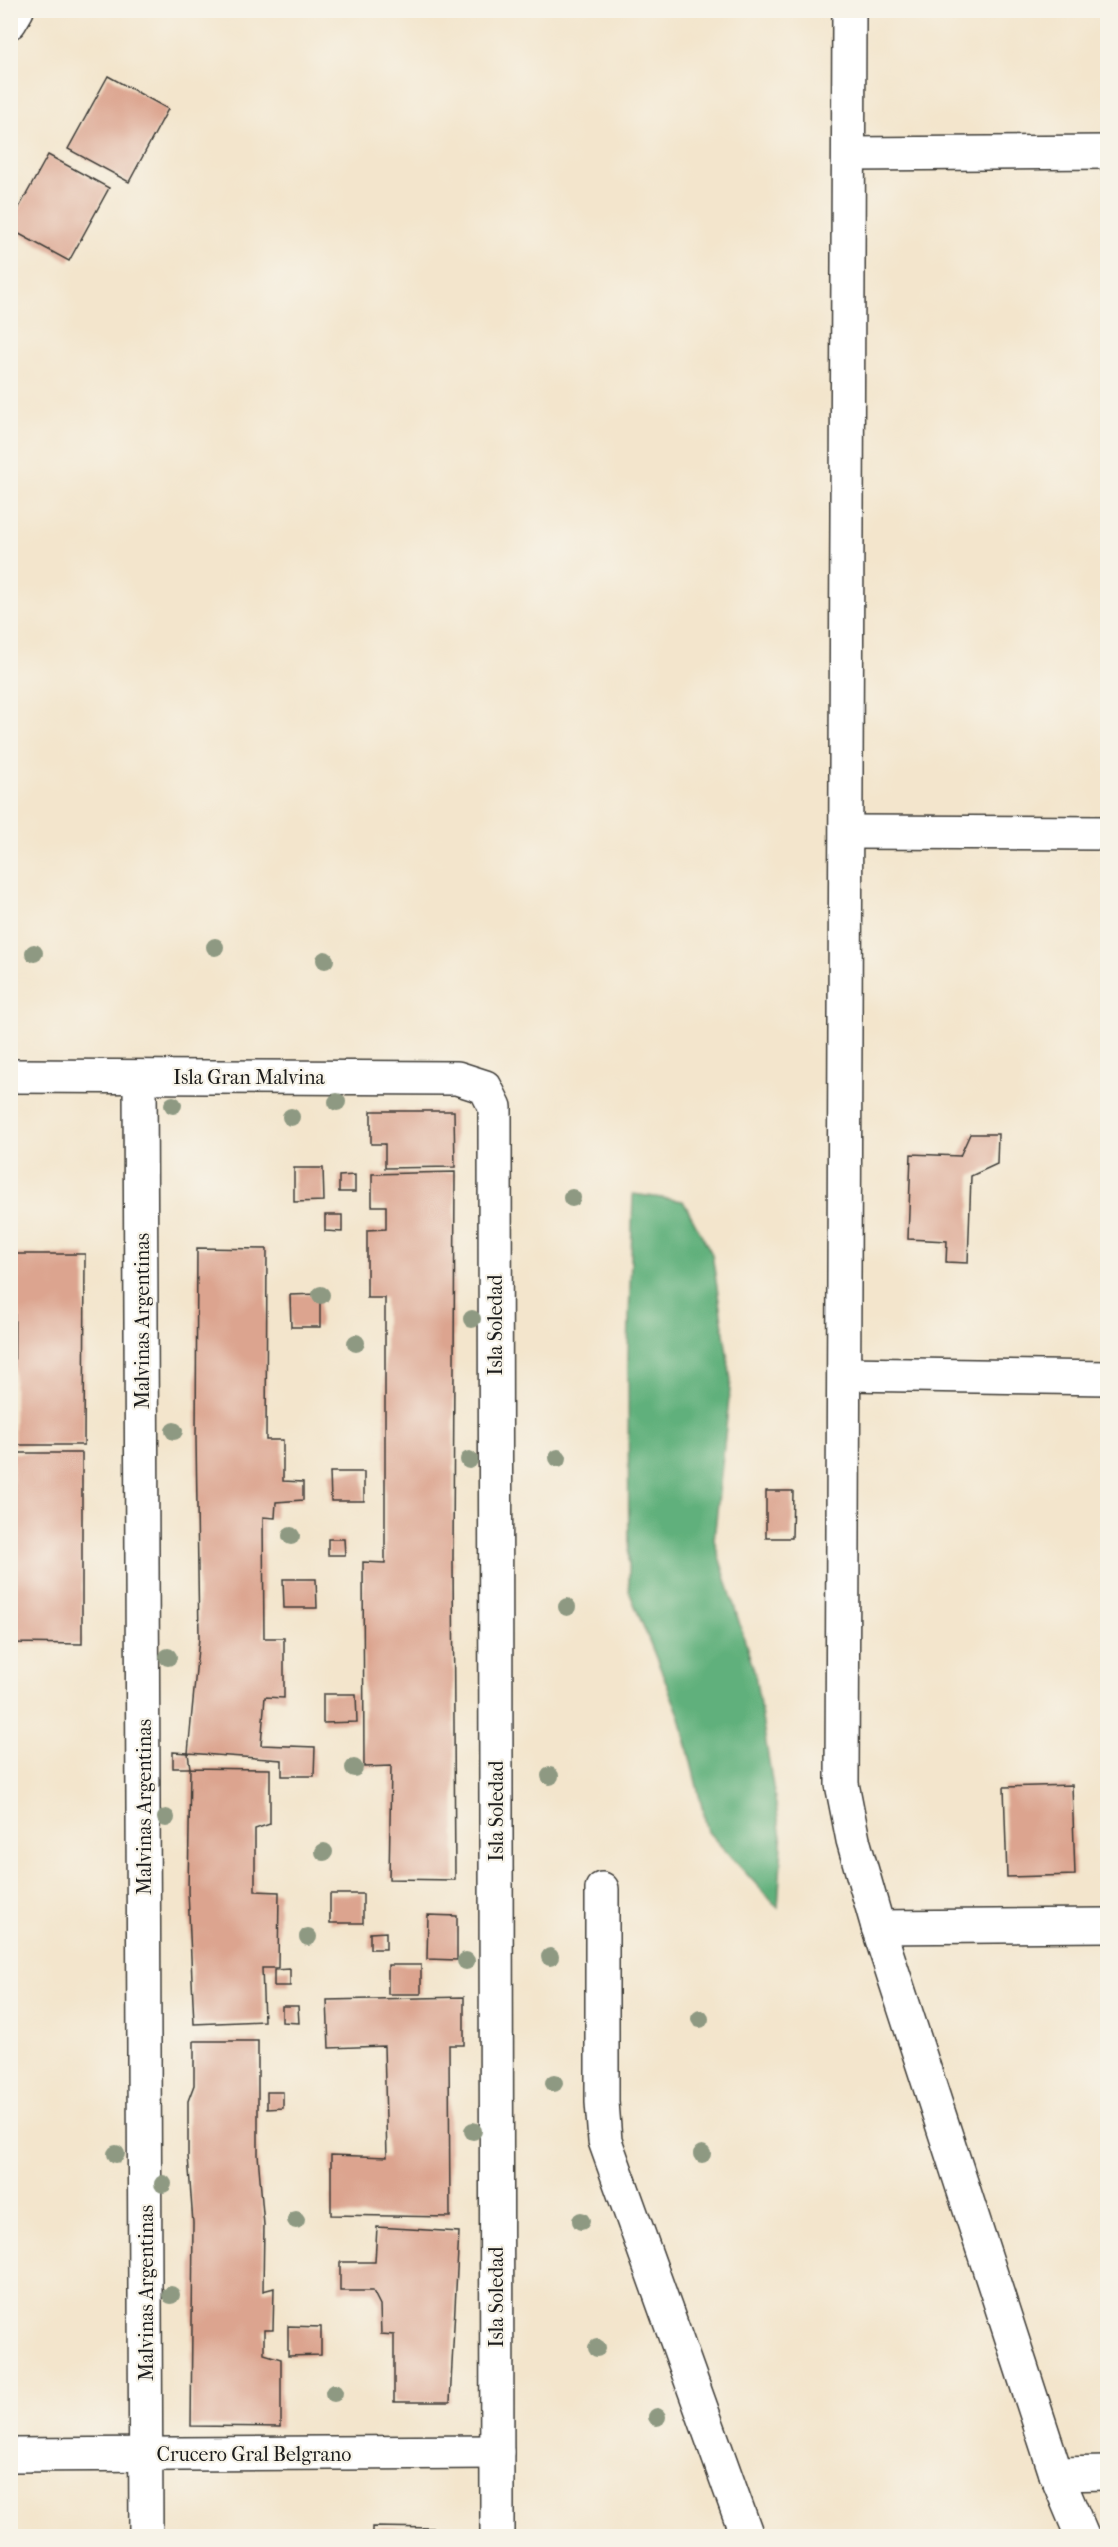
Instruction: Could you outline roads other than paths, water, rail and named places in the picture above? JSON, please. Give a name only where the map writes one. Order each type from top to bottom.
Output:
[{"type":"street","points":[[10,22],[17,10]]},
{"type":"street","points":[[849,10],[842,1784],[853,1840],[878,1927],[1056,2474],[1082,2536]]},
{"type":"street","points":[[849,154],[1107,152]]},
{"type":"street","points":[[847,832],[1107,833]]},
{"type":"street","name":"Isla Gran Malvina","points":[[10,1076],[457,1078],[485,1087]]},
{"type":"street","name":"Malvinas Argentinas","points":[[140,1077],[146,2536]]},
{"type":"street","name":"Isla Soledad","points":[[485,1087],[495,1107],[497,2536]]},
{"type":"street","points":[[845,1374],[1107,1378]]},
{"type":"street","points":[[602,1889],[602,2102],[605,2141],[747,2536]]},
{"type":"street","points":[[878,1927],[1107,1925]]},
{"type":"street","name":"Crucero Gral Belgrano","points":[[10,2455],[496,2452]]},
{"type":"street","points":[[1056,2474],[1107,2473]]}]
